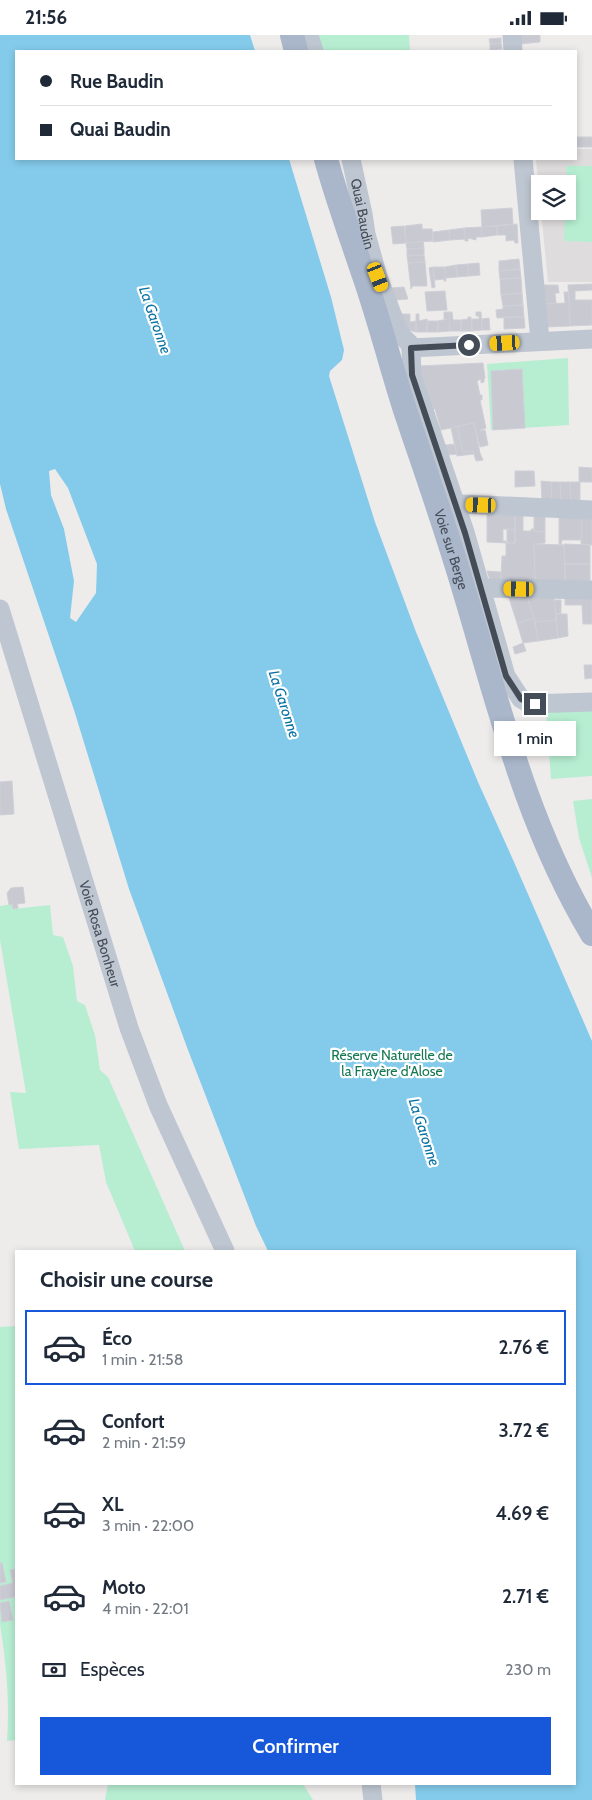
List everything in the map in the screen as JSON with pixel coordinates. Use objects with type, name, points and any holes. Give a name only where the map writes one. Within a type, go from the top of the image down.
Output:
[{"type":"main road","points":[[292,35],[296,50]]},
{"type":"main road","name":"Voie sur Berge","points":[[326,160],[469,603],[498,710],[522,784],[555,862],[592,934]]},
{"type":"street","points":[[309,35],[314,50]]},
{"type":"street","points":[[512,35],[513,50]]},
{"type":"street","name":"Quai Baudin","points":[[351,160],[366,234],[378,277],[397,327],[411,348]]},
{"type":"street","points":[[523,160],[540,341]]},
{"type":"street","points":[[592,339],[411,348],[412,375],[456,505],[506,676],[521,699],[530,704],[592,702]]},
{"type":"street","points":[[456,505],[592,510]]},
{"type":"street","points":[[482,589],[592,590]]},
{"type":"street","name":"Voie Rosa Bonheur","points":[[0,609],[129,1028],[158,1105],[225,1250]]},
{"type":"street","points":[[371,1785],[373,1800]]},
{"type":"shaded area","points":[[577,149],[592,149],[592,282],[548,282],[542,220],[576,220],[576,175],[538,175],[536,160],[577,160]]},
{"type":"green space","points":[[319,35],[409,35],[410,50],[323,50]]},
{"type":"green space","points":[[566,166],[592,166],[592,242],[564,241],[565,220],[576,220],[576,175],[566,175]]},
{"type":"green space","points":[[568,358],[569,425],[491,430],[487,364]]},
{"type":"green space","points":[[592,709],[592,776],[551,779],[546,712]]},
{"type":"green space","points":[[592,799],[592,878],[579,838],[573,801]]},
{"type":"green space","points":[[12,904],[13,909],[50,905],[53,935],[63,937],[73,966],[77,1001],[85,1005],[95,1035],[100,1070],[108,1077],[185,1250],[135,1250],[106,1182],[99,1145],[19,1149],[10,1092],[26,1093],[0,940],[0,906]]},
{"type":"green space","points":[[15,1326],[15,1740],[7,1741],[7,1682],[0,1624],[0,1327]]},
{"type":"green space","points":[[108,1785],[304,1785],[313,1800],[105,1800]]},
{"type":"water","name":"Réserve Naturelle de la Frayère d'Alose","points":[[0,35],[250,35],[255,50],[15,50],[15,160],[289,160],[331,297],[344,350],[342,360],[330,371],[329,376],[375,522],[416,632],[478,782],[592,1041],[592,1800],[416,1800],[415,1785],[576,1785],[576,1250],[268,1250],[256,1226],[188,1050],[129,889],[74,710],[6,509],[0,484]],"holes":[[[55,469],[68,488],[97,564],[96,593],[76,622],[70,618],[74,581],[64,529],[51,495],[49,471]]]},
{"type":"building","points":[[519,35],[540,35],[540,42],[520,44]]},
{"type":"building","points":[[501,38],[501,43],[490,44],[489,39]]},
{"type":"building","points":[[501,43],[502,49],[490,50],[490,44]]},
{"type":"building","points":[[577,137],[592,137],[592,147],[577,147]]},
{"type":"building","points":[[512,208],[513,224],[482,227],[481,210]]},
{"type":"building","points":[[422,224],[422,229],[432,229],[433,241],[406,243],[405,226]]},
{"type":"building","points":[[517,224],[518,243],[515,243],[514,240],[506,241],[506,235],[497,235],[497,226]]},
{"type":"building","points":[[404,226],[406,243],[393,244],[391,227]]},
{"type":"building","points":[[497,226],[497,235],[482,237],[481,227]]},
{"type":"building","points":[[481,227],[482,237],[476,237],[476,240],[468,238],[468,241],[465,241],[464,228]]},
{"type":"building","points":[[464,228],[465,239],[450,240],[449,230]]},
{"type":"building","points":[[449,230],[450,240],[433,242],[433,232]]},
{"type":"building","points":[[423,241],[424,248],[407,249],[406,243]]},
{"type":"building","points":[[424,248],[424,255],[407,256],[407,249]]},
{"type":"building","points":[[424,255],[425,262],[408,263],[407,256]]},
{"type":"building","points":[[519,259],[520,269],[499,271],[499,261]]},
{"type":"building","points":[[425,262],[427,286],[413,286],[411,289],[408,263]]},
{"type":"building","points":[[479,263],[480,275],[469,276],[468,264]]},
{"type":"building","points":[[468,264],[469,276],[457,277],[456,265]]},
{"type":"building","points":[[456,265],[457,277],[446,278],[445,267]]},
{"type":"building","points":[[433,267],[445,267],[446,281],[444,279],[435,280]]},
{"type":"building","points":[[433,267],[435,287],[432,288],[429,268]]},
{"type":"building","points":[[520,269],[521,278],[500,279],[499,271]]},
{"type":"building","points":[[521,278],[522,293],[501,295],[500,279]]},
{"type":"building","points":[[592,284],[592,290],[575,291],[575,300],[592,300],[592,325],[570,326],[568,285]]},
{"type":"building","points":[[543,285],[558,285],[559,293],[555,293],[556,303],[544,304]]},
{"type":"building","points":[[404,287],[408,299],[395,300],[391,288]]},
{"type":"building","points":[[445,291],[447,310],[427,311],[425,292]]},
{"type":"building","points":[[564,292],[569,292],[570,326],[546,327],[544,304],[565,303]]},
{"type":"building","points":[[522,293],[523,305],[503,306],[501,295]]},
{"type":"building","points":[[523,305],[524,317],[497,318],[496,310],[503,309],[503,306]]},
{"type":"building","points":[[444,312],[449,312],[450,331],[438,332],[438,321],[447,319],[444,319]]},
{"type":"building","points":[[449,312],[452,312],[453,320],[461,320],[461,331],[450,331]]},
{"type":"building","points":[[476,312],[481,312],[482,330],[472,331],[472,319],[479,319],[479,316],[476,316]]},
{"type":"building","points":[[399,314],[410,314],[410,322],[416,321],[416,332],[409,330]]},
{"type":"building","points":[[416,314],[419,314],[419,321],[427,319],[427,332],[416,332]]},
{"type":"building","points":[[468,317],[471,317],[472,331],[461,331],[461,320],[468,319]]},
{"type":"building","points":[[504,317],[524,317],[525,328],[504,329]]},
{"type":"building","points":[[489,318],[490,330],[482,330],[482,319]]},
{"type":"building","points":[[427,321],[438,321],[438,332],[427,332]]},
{"type":"building","points":[[483,363],[484,382],[481,383],[481,379],[477,381],[480,395],[482,395],[482,400],[480,400],[486,428],[480,431],[485,430],[488,445],[480,447],[474,423],[441,430],[419,366]]},
{"type":"building","points":[[522,369],[525,428],[493,430],[491,371]]},
{"type":"building","points":[[474,423],[483,460],[476,461],[473,451],[463,452],[457,426]]},
{"type":"building","points":[[457,426],[463,452],[473,451],[474,454],[457,456],[451,428]]},
{"type":"building","points":[[455,444],[457,454],[448,455],[445,445]]},
{"type":"building","points":[[579,467],[592,468],[592,482],[579,482]]},
{"type":"building","points":[[515,471],[534,471],[535,486],[515,487]]},
{"type":"building","points":[[541,481],[551,482],[552,502],[542,501]]},
{"type":"building","points":[[551,482],[560,482],[561,502],[552,502]]},
{"type":"building","points":[[560,482],[570,482],[571,502],[561,502]]},
{"type":"building","points":[[570,482],[580,482],[580,503],[571,502]]},
{"type":"building","points":[[487,513],[515,514],[515,530],[503,529],[503,541],[506,541],[506,543],[487,542]]},
{"type":"building","points":[[515,514],[523,515],[523,531],[534,529],[534,531],[545,532],[545,543],[534,544],[535,581],[501,580],[502,556],[506,556],[506,543],[515,543]]},
{"type":"building","points":[[534,515],[545,515],[545,532],[534,531]]},
{"type":"building","points":[[559,515],[582,516],[581,540],[562,540],[561,545],[559,544]]},
{"type":"building","points":[[582,516],[592,517],[592,545],[581,544]]},
{"type":"building","points":[[507,529],[515,530],[515,543],[507,543]]},
{"type":"building","points":[[534,544],[564,545],[565,581],[535,581]]},
{"type":"building","points":[[564,544],[590,545],[590,564],[565,564]]},
{"type":"building","points":[[565,564],[590,564],[590,581],[565,581]]},
{"type":"building","points":[[487,571],[501,572],[501,580],[490,580]]},
{"type":"building","points":[[508,595],[527,596],[534,618],[517,623]]},
{"type":"building","points":[[527,596],[554,596],[556,620],[535,622]]},
{"type":"building","points":[[565,597],[592,597],[592,624],[583,624],[582,605],[565,605]]},
{"type":"building","points":[[554,600],[561,600],[561,614],[556,614]]},
{"type":"building","points":[[556,614],[567,614],[568,636],[558,638]]},
{"type":"building","points":[[534,618],[538,641],[523,643],[517,623]]},
{"type":"building","points":[[556,620],[558,638],[538,641],[535,622]]},
{"type":"building","points":[[523,643],[526,651],[515,654],[513,647]]},
{"type":"building","points":[[584,665],[592,665],[592,678],[585,679]]},
{"type":"building","points":[[12,781],[14,814],[0,815],[0,782]]},
{"type":"building","points":[[23,887],[25,903],[17,904],[18,908],[13,909],[12,904],[9,905],[7,893],[11,888]]},
{"type":"building","points":[[0,1563],[2,1563],[6,1582],[0,1583]]},
{"type":"building","points":[[15,1569],[15,1597],[0,1600],[0,1586],[13,1583],[10,1570]]},
{"type":"building","points":[[9,1601],[13,1620],[2,1622],[0,1603]]},
{"type":"route","points":[[469,345],[411,348],[412,375],[465,533],[506,676],[521,699],[530,704],[535,704]]},
{"type":"water label","name":"La Garonne","points":[[155,320]]},
{"type":"water label","name":"La Garonne","points":[[284,704]]},
{"type":"water label","name":"La Garonne","points":[[424,1132]]}]
